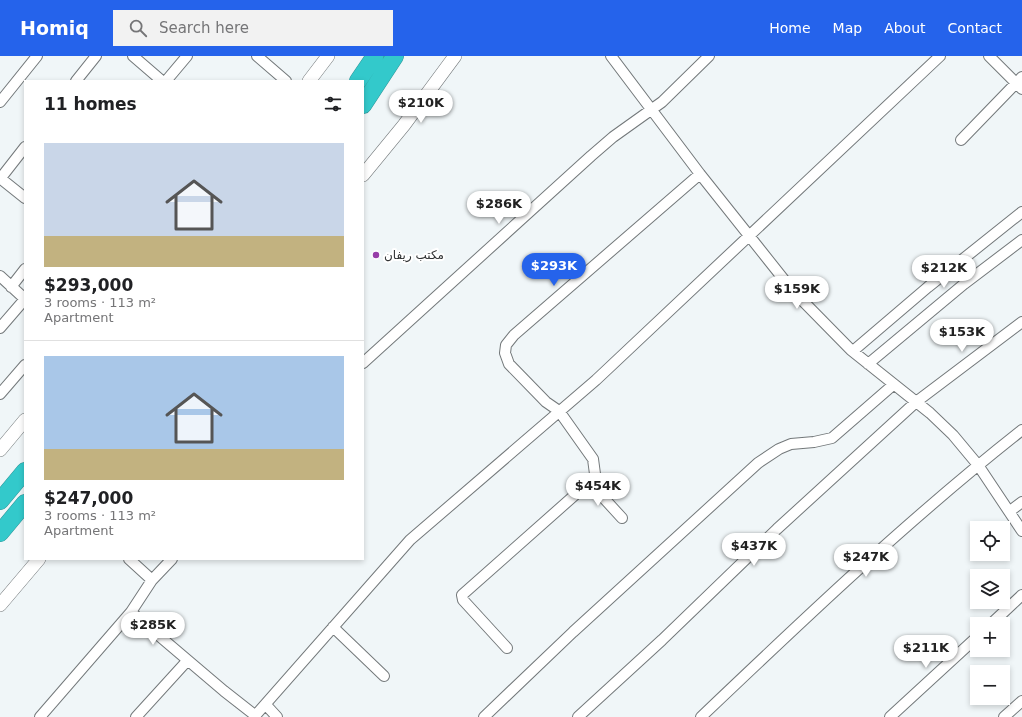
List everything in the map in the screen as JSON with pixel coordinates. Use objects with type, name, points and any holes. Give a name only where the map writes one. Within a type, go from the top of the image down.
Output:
[{"type":"highway","points":[[359,80],[375,56]]},
{"type":"highway","points":[[364,104],[396,56]]},
{"type":"highway","points":[[0,500],[24,472]]},
{"type":"highway","points":[[0,533],[24,504]]},
{"type":"main road","points":[[310,80],[328,56]]},
{"type":"main road","points":[[364,174],[404,125],[455,56]]},
{"type":"main road","points":[[0,450],[24,421]]},
{"type":"main road","points":[[0,605],[37,560]]},
{"type":"street","points":[[0,102],[37,56]]},
{"type":"street","points":[[77,80],[96,56]]},
{"type":"street","points":[[133,56],[161,80]]},
{"type":"street","points":[[167,80],[187,56]]},
{"type":"street","points":[[258,56],[285,80]]},
{"type":"street","points":[[611,56],[748,236],[793,291],[853,351],[893,385],[916,402],[953,435],[978,465],[1022,531]]},
{"type":"street","points":[[364,362],[591,156],[613,137],[652,110],[709,56]]},
{"type":"street","points":[[131,612],[187,661],[255,716],[410,540],[596,380],[940,56]]},
{"type":"street","points":[[961,140],[1020,83],[989,56]]},
{"type":"street","points":[[24,148],[0,178],[24,197]]},
{"type":"street","points":[[507,648],[463,600],[462,595],[589,482],[595,474],[593,459],[559,411],[546,402],[512,367],[505,354],[506,345],[514,336],[700,174]]},
{"type":"street","points":[[853,351],[928,287],[1022,212]]},
{"type":"street","points":[[868,364],[964,284],[1022,240]]},
{"type":"street","points":[[11,286],[24,270]]},
{"type":"street","points":[[0,276],[24,298]]},
{"type":"street","points":[[0,328],[24,300]]},
{"type":"street","points":[[578,717],[662,640],[777,529],[916,402],[1022,322]]},
{"type":"street","points":[[0,394],[24,366]]},
{"type":"street","points":[[484,717],[573,632],[758,463],[780,448],[791,444],[814,442],[832,438],[893,385]]},
{"type":"street","points":[[701,717],[879,551],[978,465],[1022,430]]},
{"type":"street","points":[[589,482],[622,518]]},
{"type":"street","points":[[1010,511],[1022,502]]},
{"type":"street","points":[[130,560],[152,580]]},
{"type":"street","points":[[40,717],[131,612],[152,580],[171,560]]},
{"type":"street","points":[[998,617],[1022,595]]},
{"type":"street","points":[[333,627],[384,676]]},
{"type":"street","points":[[890,717],[970,643]]},
{"type":"street","points":[[136,717],[187,661]]},
{"type":"street","points":[[1004,717],[1022,701]]},
{"type":"street","points":[[266,705],[277,717]]},
{"type":"place","name":"مكتب ريفان","points":[[376,255]]}]
